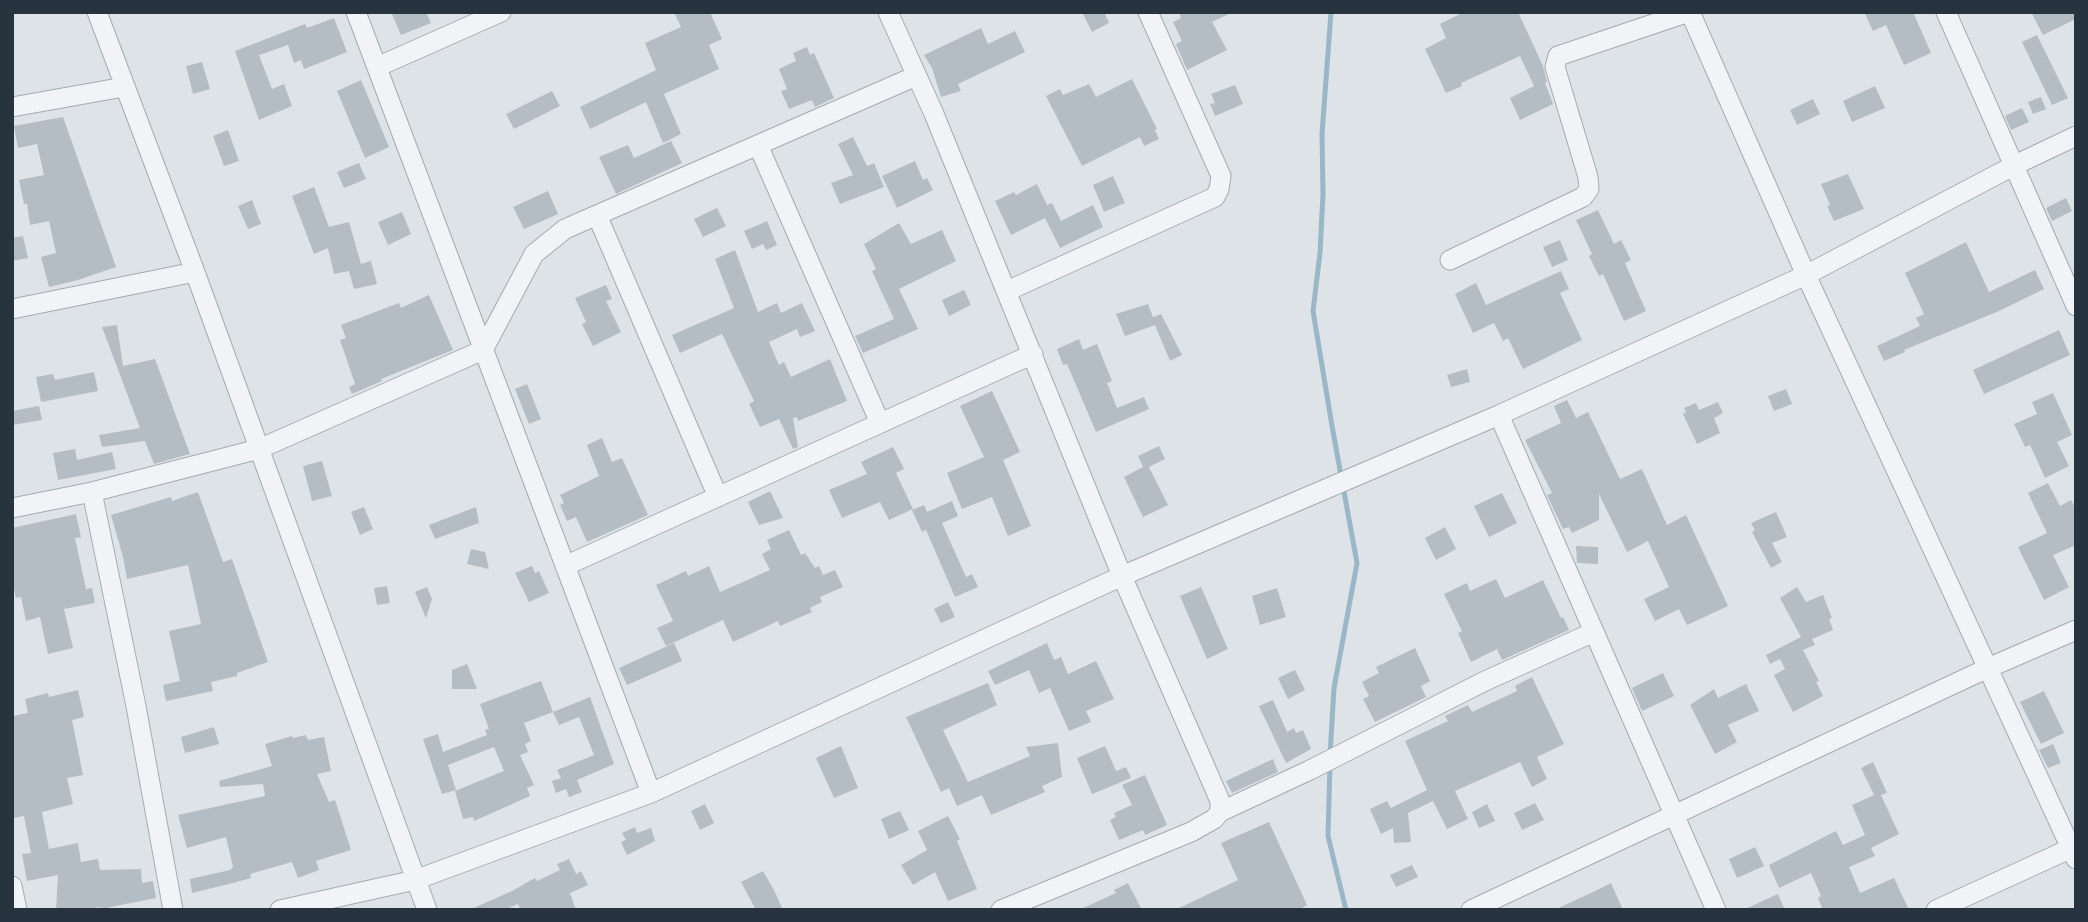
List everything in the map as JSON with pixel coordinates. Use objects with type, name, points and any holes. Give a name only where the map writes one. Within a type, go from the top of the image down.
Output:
[{"type":"street","points":[[97,12],[195,272],[427,910]]},
{"type":"street","points":[[356,12],[651,793]]},
{"type":"street","points":[[377,67],[501,12]]},
{"type":"street","points":[[888,12],[934,114],[1122,576],[1220,801],[1220,812]]},
{"type":"street","points":[[1007,291],[1215,197],[1221,176],[1148,12]]},
{"type":"street","points":[[1450,260],[1583,197],[1589,189],[1588,177],[1555,66],[1558,56],[1689,12],[1806,275],[2074,851],[1936,910]]},
{"type":"street","points":[[1946,12],[2076,306]]},
{"type":"street","points":[[12,508],[92,492],[259,449],[483,350],[534,254],[565,229],[915,76]]},
{"type":"street","points":[[12,107],[124,87]]},
{"type":"street","points":[[280,910],[415,880],[651,793],[1122,576],[1499,415],[1806,275],[2015,165],[2076,136]]},
{"type":"street","points":[[758,145],[880,423]]},
{"type":"street","points":[[597,215],[718,497]]},
{"type":"street","points":[[12,309],[195,272]]},
{"type":"street","points":[[565,566],[1033,354]]},
{"type":"street","points":[[1499,415],[1716,910]]},
{"type":"street","points":[[92,492],[136,706],[173,910]]},
{"type":"street","points":[[1475,909],[1988,668],[2076,631]]},
{"type":"street","points":[[1001,910],[1191,832],[1214,819],[1220,812],[1310,771],[1485,681],[1594,632]]},
{"type":"street","points":[[12,886],[17,910]]},
{"type":"building","points":[[391,12],[426,12],[431,23],[401,35]]},
{"type":"building","points":[[674,12],[710,12],[722,39],[709,45],[719,69],[664,94],[681,134],[663,143],[646,102],[590,129],[580,107],[656,70],[645,43],[681,27]]},
{"type":"building","points":[[1082,12],[1104,12],[1109,23],[1092,32]]},
{"type":"building","points":[[1179,12],[1233,12],[1212,22],[1227,50],[1187,70],[1176,44],[1182,41],[1173,22],[1181,18]]},
{"type":"building","points":[[1464,12],[1518,12],[1543,66],[1547,82],[1545,83],[1553,104],[1520,120],[1510,98],[1534,86],[1520,56],[1461,83],[1462,86],[1446,93],[1425,49],[1446,38],[1440,24]]},
{"type":"building","points":[[1864,12],[1913,12],[1931,53],[1904,65],[1886,25],[1873,31]]},
{"type":"building","points":[[2031,12],[2076,12],[2076,19],[2043,35]]},
{"type":"building","points":[[334,18],[347,52],[304,69],[301,60],[294,63],[288,45],[259,55],[272,89],[284,84],[292,106],[259,120],[235,51],[305,24],[307,28]]},
{"type":"building","points":[[981,28],[988,44],[1015,31],[1025,52],[958,84],[961,91],[941,97],[932,68],[924,55]]},
{"type":"building","points":[[2037,35],[2068,98],[2052,105],[2022,42]]},
{"type":"building","points":[[807,47],[810,55],[814,53],[834,98],[815,107],[812,100],[789,109],[781,91],[787,89],[779,69],[796,61],[793,53]]},
{"type":"building","points":[[202,62],[210,89],[193,94],[186,66]]},
{"type":"building","points":[[1132,79],[1157,129],[1155,130],[1159,139],[1144,146],[1140,137],[1082,166],[1046,96],[1060,89],[1063,95],[1089,84],[1096,97]]},
{"type":"building","points":[[361,80],[389,147],[365,158],[337,91]]},
{"type":"building","points":[[1235,85],[1243,104],[1215,116],[1210,104],[1215,103],[1211,94]]},
{"type":"building","points":[[1875,86],[1885,108],[1852,122],[1843,101]]},
{"type":"building","points":[[552,91],[560,106],[514,129],[506,114]]},
{"type":"building","points":[[2041,97],[2046,109],[2033,114],[2028,102]]},
{"type":"building","points":[[1813,99],[1820,114],[1797,125],[1790,110]]},
{"type":"building","points":[[2022,108],[2029,122],[2011,130],[2005,116]]},
{"type":"building","points":[[63,117],[116,267],[49,287],[41,257],[56,253],[49,221],[30,225],[19,180],[44,175],[37,144],[18,148],[14,126]]},
{"type":"building","points":[[228,130],[239,161],[224,166],[213,136]]},
{"type":"building","points":[[853,137],[867,166],[874,163],[884,187],[840,204],[831,183],[853,175],[838,144]]},
{"type":"building","points":[[671,141],[682,163],[616,194],[599,157],[628,145],[634,158]]},
{"type":"building","points":[[915,161],[923,180],[927,178],[933,190],[897,208],[882,176]]},
{"type":"building","points":[[359,163],[366,179],[344,188],[337,172]]},
{"type":"building","points":[[1848,174],[1864,209],[1834,221],[1821,184]]},
{"type":"building","points":[[1113,176],[1125,203],[1104,212],[1093,185]]},
{"type":"building","points":[[1037,184],[1047,205],[1052,203],[1061,221],[1093,205],[1103,227],[1060,248],[1045,218],[1011,235],[995,201],[1014,192],[1016,195]]},
{"type":"building","points":[[314,187],[329,227],[349,222],[361,264],[371,261],[377,284],[354,289],[349,271],[334,274],[328,248],[314,254],[292,196]]},
{"type":"building","points":[[548,191],[558,214],[524,229],[513,207]]},
{"type":"building","points":[[2066,198],[2072,211],[2052,221],[2046,208]]},
{"type":"building","points":[[252,200],[261,224],[248,229],[238,206]]},
{"type":"building","points":[[717,208],[726,226],[703,237],[694,219]]},
{"type":"building","points":[[1598,210],[1614,244],[1621,240],[1631,260],[1625,263],[1646,311],[1624,321],[1603,274],[1599,276],[1589,256],[1592,254],[1576,220]]},
{"type":"building","points":[[402,212],[411,234],[388,245],[378,222]]},
{"type":"building","points":[[767,221],[777,245],[766,250],[763,244],[752,249],[744,231]]},
{"type":"building","points":[[899,223],[911,244],[942,230],[956,261],[899,289],[918,329],[863,353],[855,336],[894,319],[872,271],[876,269],[864,244]]},
{"type":"building","points":[[23,236],[28,258],[12,261],[12,238]]},
{"type":"building","points":[[1560,240],[1568,260],[1552,267],[1543,247]]},
{"type":"building","points":[[1966,242],[1989,292],[2035,270],[2044,289],[1884,361],[1877,346],[1920,326],[1916,318],[1924,314],[1905,273]]},
{"type":"building","points":[[735,250],[758,312],[777,303],[781,313],[802,303],[815,331],[800,337],[797,329],[769,342],[779,365],[784,362],[791,377],[830,359],[847,401],[798,421],[797,417],[793,418],[798,447],[793,449],[779,419],[760,427],[749,404],[754,401],[722,334],[680,353],[672,335],[734,308],[715,259]]},
{"type":"building","points":[[1561,271],[1569,289],[1560,293],[1582,340],[1523,369],[1508,338],[1503,341],[1494,323],[1473,333],[1455,294],[1476,283],[1486,305]]},
{"type":"building","points":[[606,285],[612,299],[606,301],[621,332],[593,346],[582,324],[586,322],[575,298]]},
{"type":"building","points":[[964,290],[971,305],[949,316],[942,300]]},
{"type":"building","points":[[429,295],[453,350],[381,379],[382,381],[352,394],[349,387],[355,384],[340,340],[346,338],[341,325],[399,303],[401,308]]},
{"type":"building","points":[[1148,304],[1153,317],[1161,314],[1182,355],[1170,361],[1155,325],[1125,336],[1116,314]]},
{"type":"building","points":[[117,325],[123,366],[155,359],[190,454],[154,464],[145,441],[102,447],[99,435],[140,428],[102,327]]},
{"type":"building","points":[[2059,330],[2070,355],[1984,394],[1973,370]]},
{"type":"building","points":[[1079,339],[1083,350],[1097,344],[1112,381],[1107,383],[1117,408],[1144,397],[1149,409],[1096,432],[1067,364],[1063,365],[1057,349]]},
{"type":"building","points":[[1467,369],[1470,382],[1451,387],[1447,375]]},
{"type":"building","points":[[94,372],[98,391],[41,402],[36,377],[53,374],[55,380]]},
{"type":"building","points":[[527,384],[541,419],[529,424],[515,389]]},
{"type":"building","points":[[1786,389],[1792,404],[1774,411],[1768,396]]},
{"type":"building","points":[[992,391],[1020,452],[1003,460],[1031,526],[1008,536],[992,497],[962,509],[947,473],[984,457],[960,406]]},
{"type":"building","points":[[2053,393],[2072,435],[2057,442],[2069,466],[2045,478],[2030,445],[2025,447],[2014,424],[2037,414],[2032,402]]},
{"type":"building","points":[[1567,400],[1576,418],[1588,412],[1620,479],[1642,469],[1667,525],[1686,515],[1728,606],[1687,625],[1679,609],[1655,621],[1644,599],[1669,587],[1648,541],[1627,552],[1599,494],[1599,520],[1572,533],[1569,527],[1563,529],[1547,495],[1552,493],[1525,440],[1561,423],[1554,406]]},
{"type":"building","points":[[1718,402],[1723,413],[1714,418],[1720,433],[1697,444],[1683,414],[1686,412],[1684,408],[1696,403],[1699,410]]},
{"type":"building","points":[[39,406],[42,420],[12,425],[12,411]]},
{"type":"building","points":[[602,438],[612,462],[622,458],[648,515],[587,542],[576,517],[567,521],[560,505],[564,503],[560,495],[599,476],[587,445]]},
{"type":"building","points":[[1159,446],[1165,459],[1149,467],[1168,505],[1143,517],[1124,477],[1143,467],[1138,456]]},
{"type":"building","points":[[893,447],[904,469],[896,473],[913,509],[889,520],[880,502],[842,518],[829,490],[867,474],[861,462]]},
{"type":"building","points":[[75,449],[77,460],[112,452],[116,469],[58,480],[53,453]]},
{"type":"building","points":[[322,461],[332,496],[312,501],[303,466]]},
{"type":"building","points":[[2048,483],[2060,506],[2071,500],[2076,509],[2076,545],[2053,555],[2069,587],[2044,600],[2018,547],[2047,533],[2028,493]]},
{"type":"building","points":[[770,491],[783,518],[759,525],[748,502]]},
{"type":"building","points":[[198,492],[223,562],[232,559],[268,662],[237,673],[237,676],[211,682],[213,691],[166,701],[163,685],[180,681],[169,631],[201,624],[188,565],[127,579],[111,515]]},
{"type":"building","points":[[1502,493],[1517,523],[1489,537],[1474,506]]},
{"type":"building","points":[[952,501],[958,516],[942,523],[966,577],[972,574],[978,587],[955,597],[926,530],[922,532],[912,510],[924,505],[927,512]]},
{"type":"building","points":[[364,507],[373,529],[360,535],[351,512]]},
{"type":"building","points":[[476,507],[479,523],[435,539],[429,525]]},
{"type":"building","points":[[1776,512],[1787,537],[1772,543],[1782,562],[1771,568],[1752,532],[1755,530],[1751,523]]},
{"type":"building","points":[[76,514],[81,537],[75,538],[86,589],[92,588],[95,603],[64,609],[73,648],[48,654],[40,617],[26,621],[21,597],[16,598],[12,582],[12,528]]},
{"type":"building","points":[[1445,527],[1456,549],[1436,560],[1425,538]]},
{"type":"building","points":[[789,530],[801,555],[805,553],[815,568],[819,566],[823,575],[835,570],[843,587],[820,597],[822,602],[810,608],[812,612],[780,626],[778,621],[733,642],[723,620],[666,646],[657,628],[673,621],[656,585],[686,571],[688,576],[709,566],[720,592],[770,570],[762,554],[771,549],[767,540]]},
{"type":"building","points":[[1576,546],[1598,547],[1598,564],[1577,563]]},
{"type":"building","points":[[471,549],[485,552],[489,569],[467,564]]},
{"type":"building","points":[[532,566],[535,573],[539,571],[549,593],[529,602],[515,573]]},
{"type":"building","points":[[1496,579],[1505,598],[1543,580],[1569,630],[1502,660],[1497,649],[1471,662],[1458,633],[1462,631],[1444,594],[1467,583],[1470,591]]},
{"type":"building","points":[[387,586],[390,603],[377,605],[374,588]]},
{"type":"building","points":[[427,587],[432,599],[426,618],[415,592]]},
{"type":"building","points":[[1201,587],[1228,649],[1207,659],[1180,596]]},
{"type":"building","points":[[1797,587],[1806,602],[1823,595],[1832,618],[1829,619],[1833,630],[1812,639],[1815,645],[1803,650],[1819,681],[1816,682],[1823,696],[1793,712],[1774,675],[1785,669],[1780,659],[1770,664],[1766,655],[1801,637],[1780,598]]},
{"type":"building","points":[[1277,588],[1286,617],[1260,625],[1252,596]]},
{"type":"building","points":[[948,602],[955,617],[941,623],[934,609]]},
{"type":"building","points":[[674,643],[682,661],[627,685],[619,668]]},
{"type":"building","points":[[1047,643],[1054,660],[1061,657],[1068,674],[1096,661],[1114,699],[1086,711],[1091,722],[1069,731],[1050,688],[1039,693],[1029,670],[995,685],[988,671]]},
{"type":"building","points":[[1415,648],[1430,681],[1421,686],[1426,697],[1375,722],[1363,699],[1369,696],[1362,682],[1379,673],[1376,667]]},
{"type":"building","points":[[467,664],[477,689],[452,689],[452,670]]},
{"type":"building","points":[[1295,670],[1305,690],[1288,699],[1278,678]]},
{"type":"building","points":[[1663,673],[1674,696],[1642,711],[1632,688]]},
{"type":"building","points":[[1532,677],[1564,744],[1537,757],[1547,779],[1532,787],[1520,762],[1455,791],[1468,819],[1447,829],[1433,801],[1408,813],[1411,842],[1394,843],[1393,828],[1381,834],[1370,809],[1387,801],[1391,808],[1427,790],[1405,741],[1448,721],[1445,716],[1468,705],[1472,712],[1517,691],[1515,686]]},
{"type":"building","points":[[541,681],[553,712],[524,723],[531,741],[525,744],[528,752],[520,755],[534,785],[527,788],[530,796],[474,821],[473,817],[463,819],[455,791],[504,771],[494,747],[448,765],[456,790],[442,794],[423,739],[438,734],[443,752],[487,735],[485,730],[489,729],[480,704]]},
{"type":"building","points":[[988,683],[997,705],[943,730],[968,782],[1030,756],[1026,747],[1058,743],[1062,777],[1042,786],[1045,792],[991,815],[982,795],[957,806],[949,788],[941,792],[906,717]]},
{"type":"building","points":[[1746,684],[1759,711],[1728,725],[1737,742],[1715,754],[1690,705],[1714,689],[1718,698]]},
{"type":"building","points":[[78,690],[84,717],[72,720],[83,775],[67,778],[73,804],[42,812],[49,849],[78,843],[81,862],[98,859],[100,870],[141,869],[142,883],[153,881],[156,898],[101,909],[56,910],[58,875],[27,881],[22,854],[31,853],[24,816],[14,818],[12,810],[12,716],[28,713],[25,699]]},
{"type":"building","points":[[2044,691],[2064,733],[2041,744],[2020,702]]},
{"type":"building","points":[[590,697],[614,764],[577,780],[582,792],[569,797],[566,789],[556,793],[552,781],[561,778],[557,770],[594,755],[579,717],[559,725],[553,712]]},
{"type":"building","points":[[1273,700],[1287,732],[1294,728],[1296,733],[1303,730],[1311,749],[1286,763],[1259,706]]},
{"type":"building","points":[[214,727],[219,744],[185,753],[181,737]]},
{"type":"building","points":[[306,735],[308,740],[324,737],[331,771],[317,774],[329,802],[335,800],[351,850],[316,861],[319,870],[298,878],[292,862],[250,874],[251,878],[192,893],[190,879],[233,867],[226,837],[187,848],[178,815],[265,796],[263,784],[220,787],[219,781],[272,766],[265,744]]},
{"type":"building","points":[[2053,744],[2061,763],[2048,768],[2039,750]]},
{"type":"building","points":[[841,746],[858,788],[834,798],[816,758]]},
{"type":"building","points":[[1105,746],[1116,771],[1126,767],[1131,778],[1092,794],[1077,758]]},
{"type":"building","points":[[1273,759],[1278,772],[1232,793],[1226,781]]},
{"type":"building","points":[[1873,762],[1887,793],[1881,795],[1899,834],[1871,848],[1875,856],[1849,867],[1860,893],[1894,878],[1909,910],[1823,910],[1818,898],[1821,896],[1811,873],[1779,888],[1769,865],[1836,831],[1843,845],[1865,835],[1852,805],[1874,795],[1861,768]]},
{"type":"building","points":[[1145,775],[1167,825],[1145,835],[1143,830],[1119,840],[1110,820],[1116,817],[1114,813],[1132,805],[1122,785]]},
{"type":"building","points":[[1535,803],[1544,820],[1522,830],[1514,813]]},
{"type":"building","points":[[705,804],[714,823],[700,830],[691,811]]},
{"type":"building","points":[[1487,804],[1495,821],[1479,828],[1472,812]]},
{"type":"building","points":[[900,811],[909,830],[889,839],[881,819]]},
{"type":"building","points":[[948,816],[960,839],[957,841],[977,889],[948,901],[935,872],[913,885],[901,865],[927,850],[918,831]]},
{"type":"building","points":[[1269,822],[1307,905],[1298,910],[1175,910],[1238,880],[1221,843]]},
{"type":"building","points":[[635,827],[637,833],[651,828],[655,841],[627,855],[621,842],[626,840],[622,833]]},
{"type":"building","points":[[1755,847],[1764,866],[1737,878],[1729,859]]},
{"type":"building","points":[[569,859],[576,874],[581,871],[588,885],[570,893],[576,910],[521,910],[518,904],[504,910],[469,910],[535,878],[537,881],[560,870],[557,864]]},
{"type":"building","points":[[1412,865],[1418,877],[1396,887],[1390,875]]},
{"type":"building","points":[[763,871],[783,910],[756,910],[741,882]]},
{"type":"building","points":[[1128,883],[1142,910],[1079,910],[1116,893],[1114,890]]},
{"type":"building","points":[[1611,883],[1623,910],[1554,910],[1589,894]]},
{"type":"building","points":[[1778,894],[1785,910],[1743,910]]},
{"type":"waterway","points":[[1330,755],[1334,688],[1357,563],[1313,311],[1320,253],[1322,134],[1331,12]]},
{"type":"waterway","points":[[1330,764],[1328,836],[1346,910]]}]
